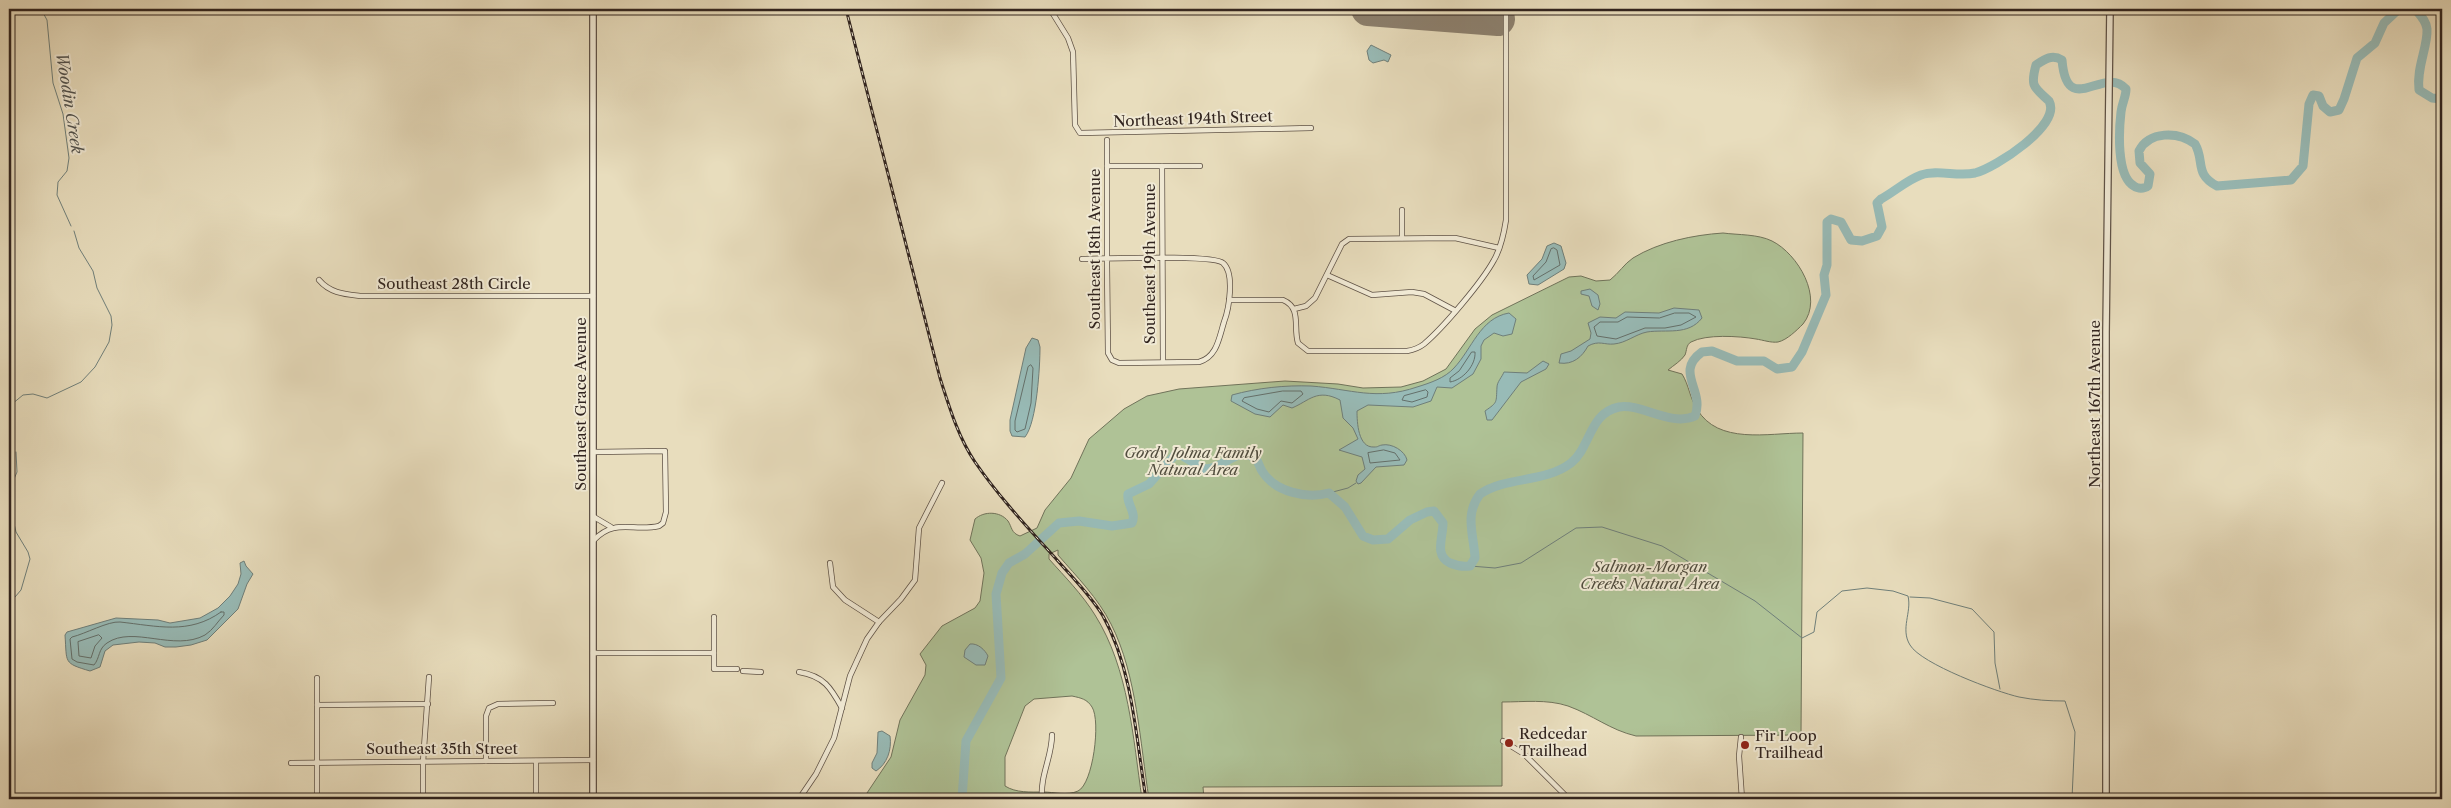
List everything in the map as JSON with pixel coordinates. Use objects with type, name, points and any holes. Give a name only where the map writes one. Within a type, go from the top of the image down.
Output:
[{"type":"street","name":"Southeast Grace Avenue","points":[[593,799],[594,9]]},
{"type":"street","name":"Northeast 194th Street","points":[[1050,9],[1072,47],[1077,130],[1084,134],[1311,128]]},
{"type":"street","points":[[1229,300],[1283,300],[1294,309],[1297,340],[1302,348],[1313,352],[1407,351],[1416,349],[1426,342],[1494,260],[1506,220],[1506,9]]},
{"type":"street","name":"Northeast 167th Avenue","points":[[2106,799],[2106,332],[2110,9]]},
{"type":"street","name":"Southeast 18th Avenue","points":[[1107,140],[1108,353],[1110,358],[1118,363],[1162,362]]},
{"type":"street","points":[[1107,166],[1200,166]]},
{"type":"street","name":"Southeast 19th Avenue","points":[[1162,166],[1162,362]]},
{"type":"street","points":[[1402,210],[1402,238]]},
{"type":"street","points":[[1294,309],[1306,306],[1313,300],[1346,240],[1352,238],[1455,238],[1499,248]]},
{"type":"street","points":[[1082,259],[1213,258],[1223,262],[1229,274],[1228,311],[1215,349],[1208,358],[1198,362],[1162,362]]},
{"type":"street","points":[[1327,275],[1372,295],[1412,292],[1424,294],[1436,298],[1454,310]]},
{"type":"street","name":"Southeast 28th Circle","points":[[319,280],[326,289],[333,292],[361,296],[594,296]]},
{"type":"street","points":[[594,452],[665,451],[666,512],[663,523],[654,527],[611,527],[601,532],[594,540]]},
{"type":"street","points":[[799,799],[816,774],[834,738],[850,676],[867,639],[879,622],[901,599],[914,580],[919,528],[942,483]]},
{"type":"street","points":[[594,517],[611,527]]},
{"type":"street","points":[[830,563],[834,587],[845,600],[879,622]]},
{"type":"street","points":[[714,617],[714,669],[737,669]]},
{"type":"street","points":[[593,653],[714,653]]},
{"type":"street","points":[[743,671],[761,672]]},
{"type":"street","points":[[799,672],[814,676],[830,686],[842,708]]},
{"type":"street","points":[[423,799],[422,762],[430,677]]},
{"type":"street","points":[[317,678],[318,799]]},
{"type":"street","points":[[486,761],[486,716],[490,708],[498,704],[554,703]]},
{"type":"street","points":[[317,706],[428,704]]},
{"type":"street","points":[[1042,799],[1043,774],[1052,747],[1052,735]]},
{"type":"street","points":[[1742,737],[1739,756],[1742,799]]},
{"type":"street","points":[[1503,741],[1524,754],[1568,799]]},
{"type":"street","name":"Southeast 35th Street","points":[[291,763],[593,760]]},
{"type":"street","points":[[536,761],[536,799]]},
{"type":"green space","points":[[1712,234],[1748,235],[1772,241],[1782,247],[1799,266],[1809,290],[1811,302],[1809,314],[1803,324],[1785,339],[1773,342],[1723,336],[1697,339],[1689,343],[1685,355],[1668,370],[1682,374],[1697,409],[1706,420],[1718,428],[1731,432],[1760,435],[1803,433],[1801,735],[1636,736],[1618,730],[1568,706],[1552,702],[1502,702],[1502,786],[1203,787],[1204,799],[1149,799],[1132,687],[1120,644],[1100,605],[1058,555],[1058,550],[1049,554],[1049,559],[1090,607],[1106,636],[1115,658],[1128,704],[1142,799],[863,799],[891,757],[900,720],[925,675],[926,665],[920,654],[942,626],[975,608],[980,601],[984,573],[981,558],[970,540],[975,519],[987,513],[1001,515],[1008,521],[1012,530],[1020,536],[1037,528],[1045,510],[1071,478],[1089,439],[1124,409],[1147,396],[1179,389],[1285,381],[1338,384],[1363,388],[1401,387],[1423,381],[1446,369],[1475,329],[1492,315],[1569,277],[1581,276],[1596,281],[1610,280],[1630,260],[1643,252],[1676,240]],"holes":[[[1072,696],[1088,702],[1095,714],[1094,752],[1088,777],[1083,786],[1078,791],[1065,794],[1023,792],[1005,786],[1005,757],[1025,706],[1034,699]]]},
{"type":"water","points":[[1371,45],[1391,55],[1388,62],[1384,60],[1373,63],[1369,60],[1367,51]]},
{"type":"water","points":[[1554,243],[1561,246],[1566,263],[1564,269],[1538,285],[1529,284],[1527,275],[1542,259],[1547,246]]},
{"type":"water","points":[[1590,289],[1598,295],[1600,304],[1598,310],[1592,306],[1589,296],[1581,294],[1581,291]]},
{"type":"water","points":[[1674,308],[1699,310],[1702,318],[1696,324],[1683,330],[1647,332],[1618,343],[1592,344],[1573,361],[1559,363],[1561,354],[1571,351],[1590,339],[1591,333],[1588,323],[1600,317],[1616,318],[1625,312],[1659,313]]},
{"type":"water","points":[[1509,313],[1516,319],[1512,334],[1503,336],[1494,333],[1484,340],[1481,346],[1481,359],[1473,374],[1452,388],[1437,387],[1431,401],[1413,407],[1368,405],[1357,411],[1360,434],[1365,443],[1374,447],[1382,445],[1394,446],[1404,454],[1407,460],[1404,465],[1376,467],[1358,484],[1356,481],[1358,475],[1365,469],[1362,457],[1339,450],[1358,439],[1353,428],[1343,418],[1340,400],[1319,395],[1292,408],[1283,405],[1270,417],[1255,414],[1231,401],[1232,395],[1251,390],[1281,387],[1325,387],[1376,394],[1402,391],[1422,385],[1437,380],[1450,372],[1477,335],[1491,321]]},
{"type":"water","points":[[1032,338],[1038,340],[1040,347],[1035,407],[1029,430],[1025,437],[1012,436],[1010,420],[1026,348]]},
{"type":"water","points":[[1543,361],[1549,364],[1546,369],[1521,382],[1492,420],[1487,420],[1485,411],[1496,402],[1497,385],[1504,372],[1527,373]]},
{"type":"water","points":[[244,561],[253,574],[247,584],[238,609],[207,640],[176,647],[139,642],[113,645],[105,651],[100,667],[90,671],[75,666],[68,660],[65,635],[67,632],[116,618],[158,620],[170,623],[200,618],[218,608],[230,596],[238,584],[241,574],[240,563]]},
{"type":"water","points":[[970,644],[978,646],[987,654],[985,665],[976,665],[964,657],[965,650]]},
{"type":"water","points":[[882,731],[890,736],[890,746],[886,761],[876,771],[872,768],[872,763],[877,753],[878,732]]},
{"type":"waterway","name":"Woodin Creek","points":[[41,9],[47,20],[53,83],[63,114],[69,158],[67,171],[58,182],[57,195],[71,226]]},
{"type":"waterway","points":[[962,799],[966,741],[1001,678],[996,594],[1002,573],[1009,563],[1025,554],[1059,523],[1079,521],[1112,526],[1132,523],[1133,515],[1128,501],[1128,494],[1149,484],[1175,455],[1181,455],[1205,469],[1217,466],[1239,455],[1254,457],[1268,478],[1283,489],[1311,495],[1329,493],[1345,507],[1363,536],[1373,540],[1388,539],[1410,520],[1427,512],[1434,511],[1443,523],[1440,546],[1445,560],[1453,564],[1470,566],[1475,558],[1471,517],[1475,502],[1480,494],[1502,484],[1550,474],[1571,463],[1578,456],[1596,423],[1609,410],[1628,407],[1676,419],[1686,419],[1695,416],[1697,407],[1690,367],[1694,359],[1702,352],[1712,351],[1737,361],[1764,361],[1777,369],[1792,367],[1802,352],[1826,295],[1824,275],[1827,265],[1827,222],[1831,219],[1841,222],[1851,240],[1862,241],[1877,236],[1882,227],[1877,203],[1906,183],[1927,173],[1975,173],[2011,154],[2037,133],[2046,122],[2050,111],[2049,101],[2037,89],[2033,78],[2036,65],[2042,61],[2052,57],[2062,60],[2065,77],[2071,86],[2079,89],[2107,82],[2117,83],[2126,89],[2120,120],[2121,163],[2128,181],[2136,187],[2143,188],[2148,186],[2150,174],[2140,163],[2139,151],[2150,140],[2164,135],[2180,137],[2195,144],[2205,177],[2217,186],[2291,180],[2303,166],[2309,104],[2313,95],[2319,96],[2323,106],[2330,112],[2339,110],[2357,58],[2375,43],[2384,23],[2399,9]]},
{"type":"waterway","points":[[2415,9],[2424,20],[2427,29],[2419,74],[2419,90],[2432,98],[2442,99]]},
{"type":"waterway","name":"Woodin Creek","points":[[9,412],[12,404],[23,395],[33,394],[47,398],[81,382],[95,367],[109,342],[112,325],[111,316],[97,288],[93,271],[79,248],[74,231]]},
{"type":"waterway","name":"Woodin Creek","points":[[9,426],[13,444]]},
{"type":"waterway","name":"Woodin Creek","points":[[9,604],[21,590],[30,559],[16,532],[9,502],[11,486],[17,472],[16,452]]},
{"type":"waterway","points":[[1329,493],[1348,488],[1356,483]]},
{"type":"waterway","points":[[1470,566],[1495,568],[1521,563],[1576,528],[1602,527],[1662,546],[1755,601],[1802,638],[1814,632],[1817,612],[1842,591],[1867,588],[1893,591],[1908,596],[1909,608],[1906,633],[1910,645],[1917,652],[1960,676],[2008,694],[2036,700],[2065,701],[2075,732],[2072,799]]},
{"type":"waterway","points":[[1910,597],[1930,598],[1972,609],[1994,632],[1995,663],[2000,689]]},
{"type":"waterway","name":"Woodin Creek","points":[[9,647],[11,656],[9,670]]},
{"type":"runway","points":[[1368,9],[1498,19]]},
{"type":"railway","points":[[846,9],[940,378],[954,421],[969,452],[984,475],[1087,594],[1103,616],[1113,637],[1127,682],[1146,799]]},
{"type":"place","name":"Redcedar Trailhead","points":[[1509,743]]},
{"type":"place","name":"Fir Loop Trailhead","points":[[1745,745]]},
{"type":"park label","name":"Gordy Jolma Family Natural Area","points":[[1193,462]]},
{"type":"park label","name":"Salmon-Morgan Creeks Natural Area","points":[[1650,576]]}]
